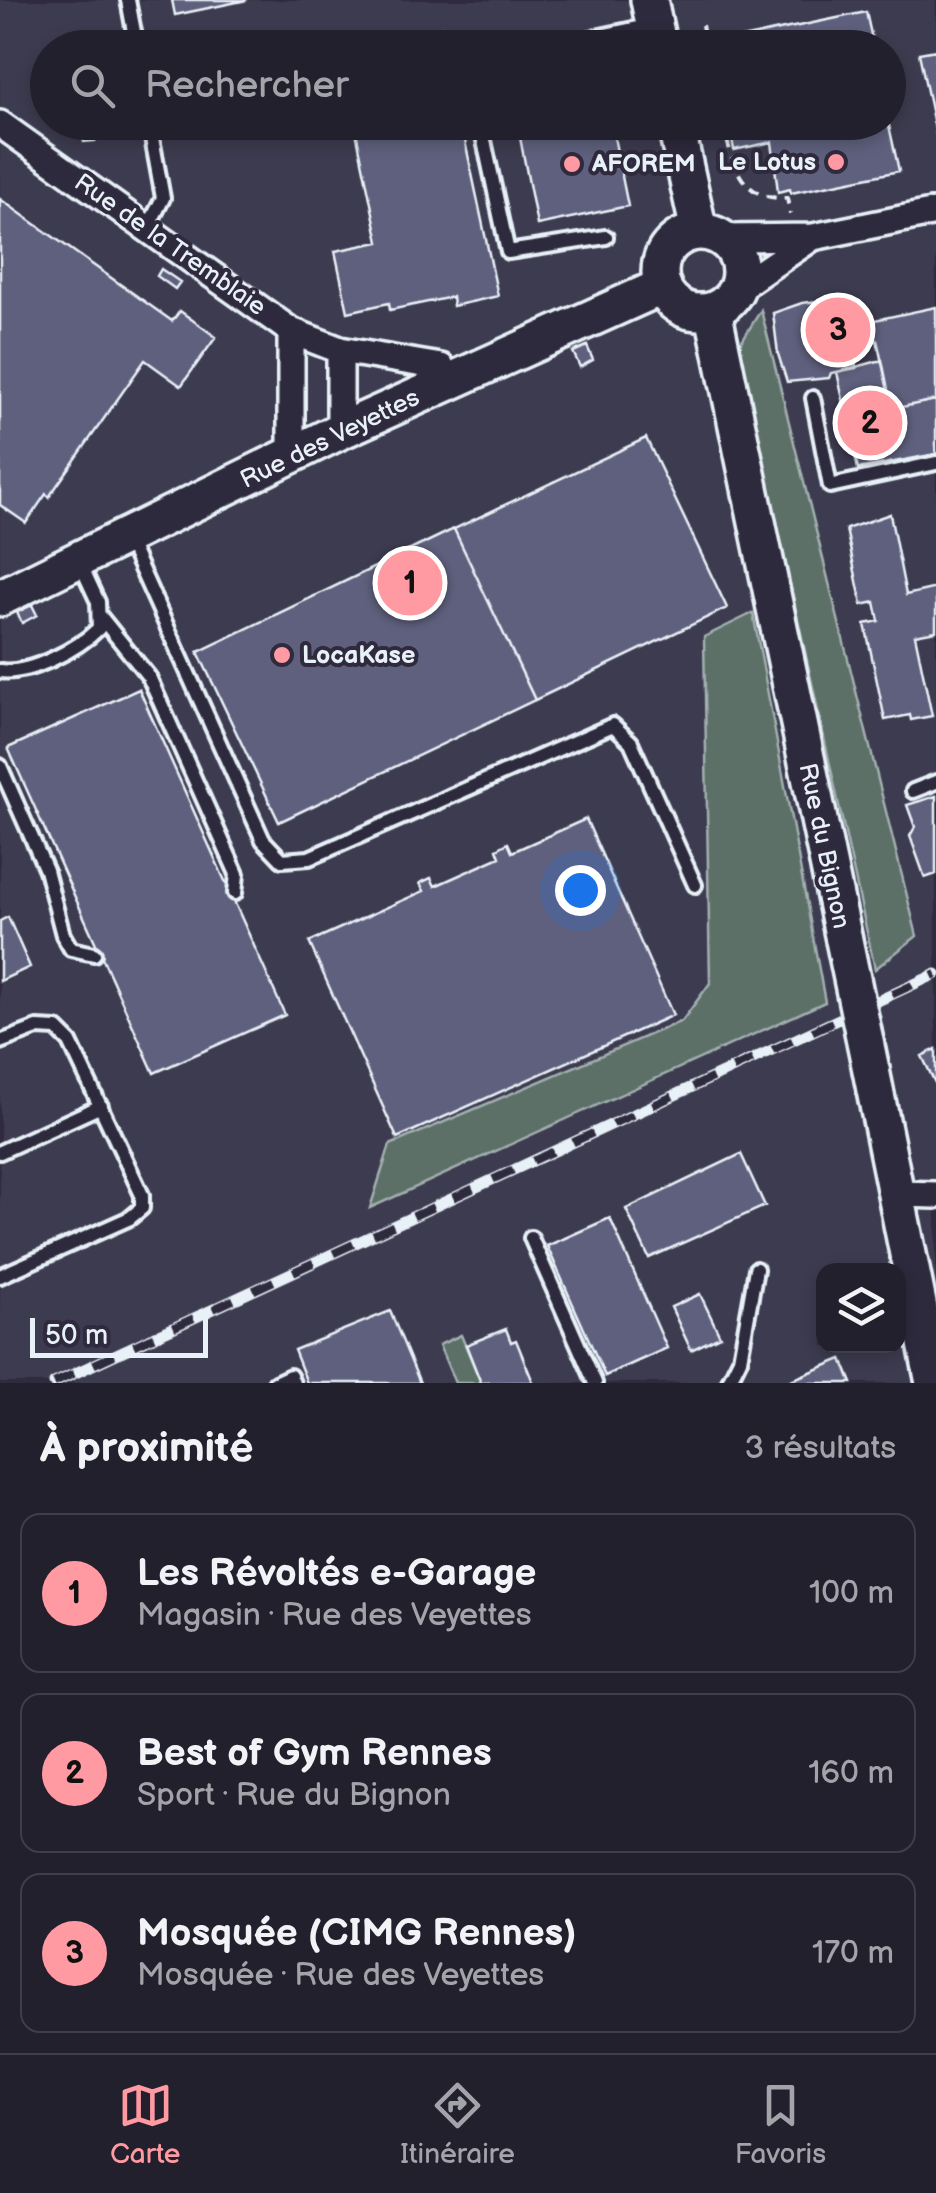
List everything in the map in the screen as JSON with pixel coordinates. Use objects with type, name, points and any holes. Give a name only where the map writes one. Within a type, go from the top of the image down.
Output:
[{"type":"street","name":"Rue de la Tremblaie","points":[[0,124],[290,330],[340,350],[441,366],[448,381]]},
{"type":"street","points":[[681,140],[710,235],[740,266],[724,300]]},
{"type":"street","points":[[804,238],[724,300],[700,312],[678,305],[663,286],[662,261],[675,240],[710,235],[804,238],[936,212]]},
{"type":"street","name":"Rue des Veyettes","points":[[0,598],[340,431],[663,286]]},
{"type":"street","name":"Rue du Bignon","points":[[724,300],[844,940],[934,1383]]},
{"type":"street","name":"Rue de la Tremblaie","points":[[290,330],[291,455]]},
{"type":"street","points":[[340,350],[340,431]]},
{"type":"street","points":[[898,1194],[936,1194]]},
{"type":"lane","points":[[128,0],[134,30]]},
{"type":"lane","points":[[626,30],[654,24]]},
{"type":"lane","points":[[146,230],[163,198],[152,140]]},
{"type":"lane","points":[[484,140],[508,252],[606,237]]},
{"type":"lane","points":[[813,398],[830,486],[936,464]]},
{"type":"lane","points":[[127,538],[263,840],[274,856],[291,862],[309,858],[613,725],[631,742],[695,885]]},
{"type":"lane","points":[[79,560],[100,616],[149,677],[237,874],[235,894]]},
{"type":"lane","points":[[0,671],[24,669],[88,638],[99,628],[100,616]]},
{"type":"lane","points":[[0,766],[46,870],[62,935],[71,949],[94,954]]},
{"type":"lane","points":[[913,791],[936,782]]},
{"type":"lane","points":[[0,1042],[37,1028],[57,1028],[70,1042],[142,1194],[142,1208],[130,1218],[0,1276]]},
{"type":"lane","points":[[0,1152],[100,1106]]},
{"type":"lane","points":[[531,1238],[595,1383]]},
{"type":"lane","points":[[728,1383],[740,1359],[756,1269]]},
{"type":"lane","points":[[276,1383],[290,1376],[293,1383]]},
{"type":"path","points":[[702,25],[703,30]]},
{"type":"path","points":[[727,140],[734,171],[752,192],[769,199],[786,198],[804,238]]},
{"type":"shaded area","points":[[0,0],[936,0],[936,1383],[0,1383]]},
{"type":"green space","points":[[761,310],[917,936],[875,969],[738,347]]},
{"type":"green space","points":[[753,613],[825,1002],[370,1208],[390,1145],[682,1021],[710,983],[704,637]]},
{"type":"green space","points":[[461,1335],[481,1383],[455,1383],[439,1345]]},
{"type":"building","points":[[172,0],[247,0],[175,15]]},
{"type":"building","points":[[866,12],[870,30],[779,30]]},
{"type":"building","points":[[936,50],[936,134],[919,53]]},
{"type":"building","points":[[358,140],[465,140],[498,296],[453,306],[452,297],[390,310],[389,303],[348,312],[335,251],[379,242]]},
{"type":"building","name":"AFOREM","points":[[520,140],[615,140],[628,206],[537,225]]},
{"type":"building","name":"Le Lotus","points":[[732,140],[892,140],[899,171],[791,193],[790,189],[778,192],[772,142],[734,150]]},
{"type":"building","points":[[0,199],[172,321],[180,311],[216,337],[181,386],[145,360],[49,497],[46,494],[26,523],[0,505]]},
{"type":"building","points":[[161,269],[180,282],[175,289],[157,276]]},
{"type":"building","points":[[843,298],[845,310],[856,308],[875,320],[936,307],[936,400],[892,409],[877,340],[853,345],[856,368],[831,373],[829,378],[787,382],[778,354],[773,313],[802,303]]},
{"type":"building","points":[[587,346],[593,360],[580,367],[573,352]]},
{"type":"building","points":[[882,360],[892,409],[936,400],[936,454],[858,469],[837,372]]},
{"type":"building","points":[[646,438],[727,608],[535,700],[454,529]]},
{"type":"building","points":[[890,514],[906,595],[936,588],[936,631],[915,635],[932,716],[911,720],[910,715],[885,720],[865,624],[879,621],[875,602],[862,605],[846,529]]},
{"type":"building","points":[[454,529],[535,700],[279,822],[198,652]]},
{"type":"building","points":[[32,605],[37,615],[22,623],[17,612]]},
{"type":"building","points":[[139,689],[285,1015],[154,1073],[8,748]]},
{"type":"building","points":[[936,796],[936,874],[925,878],[910,836],[915,827],[907,805]]},
{"type":"building","points":[[586,819],[673,1015],[397,1138],[309,942],[424,891],[420,883],[431,878],[435,886],[500,857],[497,849],[508,843],[512,852]]},
{"type":"building","points":[[8,917],[30,967],[0,981],[0,921]]},
{"type":"building","points":[[936,1049],[936,1085],[922,1056]]},
{"type":"building","points":[[741,1154],[765,1206],[649,1258],[626,1209]]},
{"type":"building","points":[[610,1218],[667,1348],[605,1376],[547,1246]]},
{"type":"building","points":[[700,1294],[720,1336],[691,1350],[671,1307]]},
{"type":"building","points":[[390,1311],[420,1383],[307,1383],[294,1350]]},
{"type":"building","points":[[506,1329],[511,1342],[516,1340],[533,1382],[481,1383],[466,1345]]},
{"type":"building","points":[[842,1359],[852,1383],[784,1383]]},
{"type":"railway","points":[[54,1383],[936,974]]},
{"type":"place","name":"Le Lotus","points":[[836,162]]},
{"type":"place","name":"AFOREM","points":[[572,164]]},
{"type":"place","name":"Mosquée (CIMG Rennes)","points":[[838,330]]},
{"type":"place","name":"Best of Gym Rennes","points":[[870,423]]},
{"type":"place","name":"Les Révoltés e-Garage","points":[[410,583]]},
{"type":"place","name":"LocaKase","points":[[282,655]]}]
